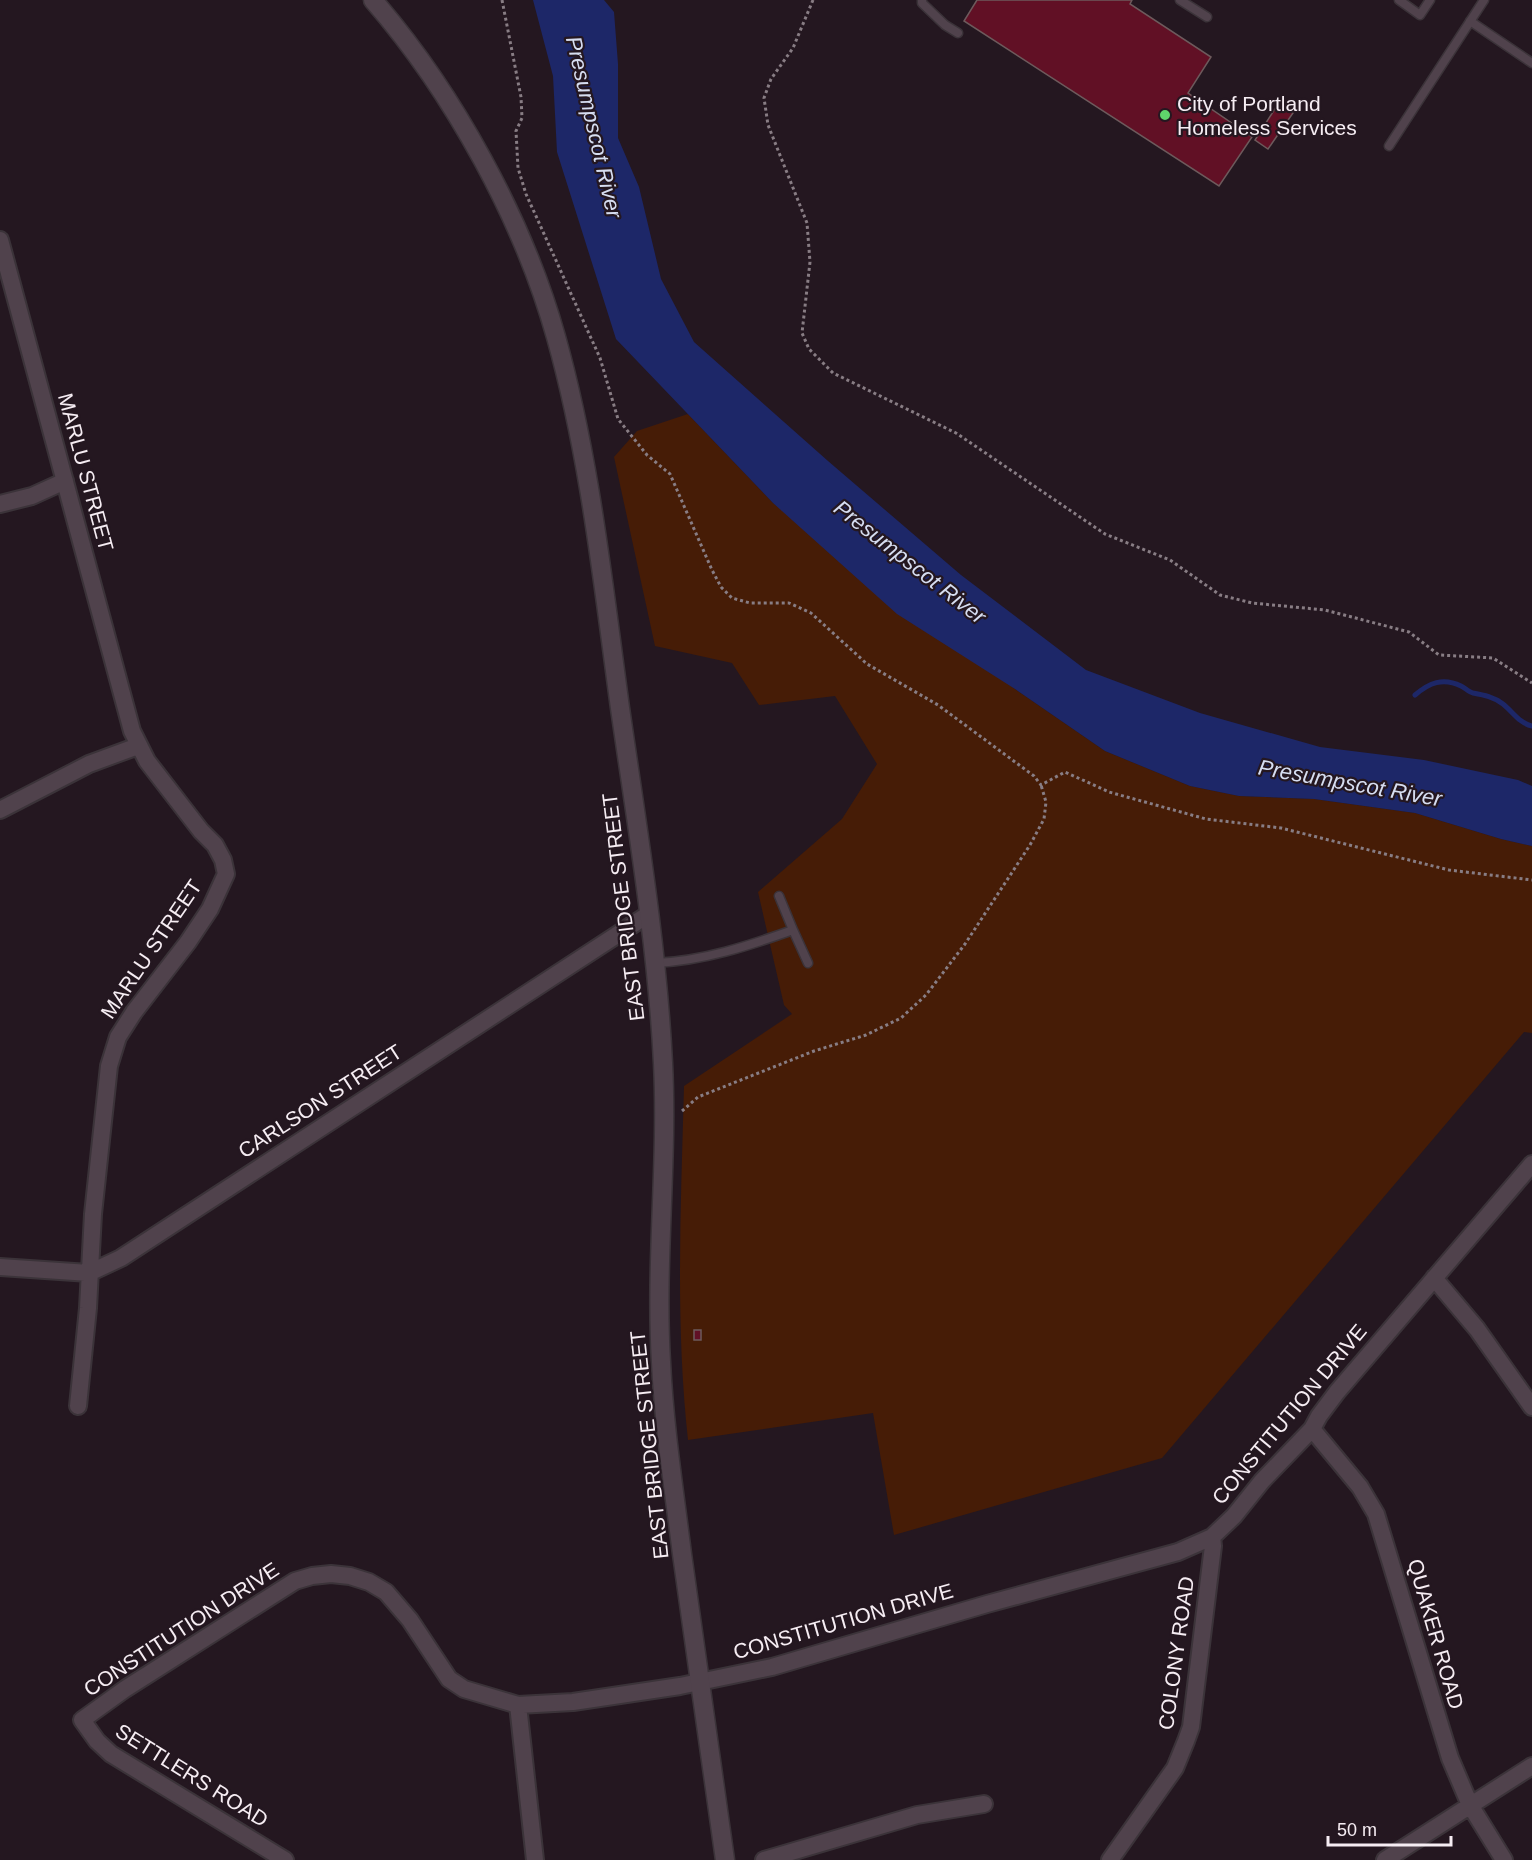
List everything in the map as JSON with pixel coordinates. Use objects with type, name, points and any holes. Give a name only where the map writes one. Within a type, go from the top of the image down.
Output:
[{"type":"street","name":"EAST BRIDGE STREET","points":[[373,0],[399,30],[461,120],[517,229],[556,337],[585,461],[655,963],[663,1063],[664,1134],[659,1319],[661,1364],[669,1454],[725,1860]]},
{"type":"street","name":"MARLU STREET","points":[[0,240],[138,746],[201,831],[215,845],[223,860],[226,874],[210,909],[118,1037],[105,1095],[78,1406]]},
{"type":"street","points":[[0,504],[32,496],[65,481]]},
{"type":"street","points":[[0,810],[89,764],[138,746]]},
{"type":"street","name":"CARLSON STREET","points":[[89,1273],[130,1252],[649,914]]},
{"type":"street","name":"CONSTITUTION DRIVE","points":[[82,1720],[125,1689],[295,1581],[312,1576],[331,1574],[350,1576],[369,1582],[386,1592],[410,1620],[450,1679],[464,1689],[518,1706],[573,1702],[699,1682],[772,1667],[987,1604],[1178,1552],[1212,1537],[1234,1516],[1262,1481],[1312,1429],[1318,1416],[1337,1392],[1532,1164]]},
{"type":"street","points":[[0,1267],[89,1273]]},
{"type":"street","points":[[1434,1278],[1477,1329],[1532,1407]]},
{"type":"street","name":"QUAKER ROAD","points":[[1312,1429],[1360,1487],[1376,1514],[1450,1758],[1470,1805],[1504,1860]]},
{"type":"street","name":"COLONY ROAD","points":[[1110,1860],[1175,1768],[1189,1734],[1213,1546],[1212,1537]]},
{"type":"street","points":[[518,1706],[535,1860]]},
{"type":"street","name":"SETTLERS ROAD","points":[[82,1720],[97,1741],[111,1754],[285,1860]]},
{"type":"street","points":[[1385,1860],[1532,1766]]},
{"type":"street","points":[[764,1860],[916,1815],[984,1804]]},
{"type":"lane","points":[[922,0],[922,3],[945,25],[958,33]]},
{"type":"lane","points":[[1180,0],[1207,17]]},
{"type":"lane","points":[[1399,0],[1420,15],[1430,0]]},
{"type":"lane","points":[[1389,146],[1484,0]]},
{"type":"lane","points":[[1470,21],[1532,63]]},
{"type":"lane","points":[[779,896],[808,963]]},
{"type":"lane","points":[[655,963],[697,959],[748,946],[793,930]]},
{"type":"path","points":[[502,0],[521,97],[522,118],[516,131],[518,168],[526,194],[600,358],[618,419],[647,455],[670,474],[721,587],[732,598],[750,603],[789,603],[811,613],[867,664],[938,705],[1034,776],[1041,785],[1046,802],[1044,819],[1030,845],[965,944],[926,995],[901,1018],[866,1035],[814,1051],[698,1097],[682,1111],[664,1134]]},
{"type":"path","points":[[813,0],[793,48],[771,78],[764,98],[768,126],[807,223],[810,262],[802,333],[809,350],[833,373],[956,433],[1105,534],[1170,560],[1220,595],[1252,603],[1325,610],[1409,632],[1438,655],[1492,658],[1532,683]]},
{"type":"path","points":[[1041,785],[1065,772],[1109,792],[1206,819],[1281,828],[1449,870],[1532,880]]},
{"type":"shaded area","points":[[688,414],[773,503],[1015,689],[1105,751],[1190,786],[1239,796],[1314,799],[1415,813],[1532,846],[1532,1033],[1524,1032],[1162,1458],[894,1535],[873,1413],[688,1440],[680,1307],[684,1086],[792,1014],[784,1005],[758,892],[842,819],[877,764],[835,696],[759,705],[732,663],[655,646],[614,457],[637,431]]},
{"type":"water","name":"Presumpscot River","points":[[533,0],[604,0],[614,12],[618,64],[618,138],[639,187],[661,279],[694,342],[961,575],[1086,670],[1200,713],[1320,747],[1424,760],[1518,780],[1532,786],[1532,846],[1415,813],[1314,799],[1239,796],[1190,786],[1105,751],[1015,689],[897,614],[773,503],[616,339],[557,152],[553,76]]},
{"type":"building","name":"City of Portland Homeless Services","points":[[977,0],[1132,0],[1130,4],[1211,57],[1188,93],[1252,137],[1219,186],[964,21]]},
{"type":"building","points":[[1278,104],[1293,113],[1268,149],[1255,140]]},
{"type":"building","points":[[694,1330],[701,1330],[701,1340],[694,1340]]},
{"type":"waterway","points":[[1415,695],[1436,683],[1454,683],[1496,700],[1520,720],[1532,726]]},
{"type":"place","name":"City of Portland Homeless Services","points":[[1165,115]]}]
